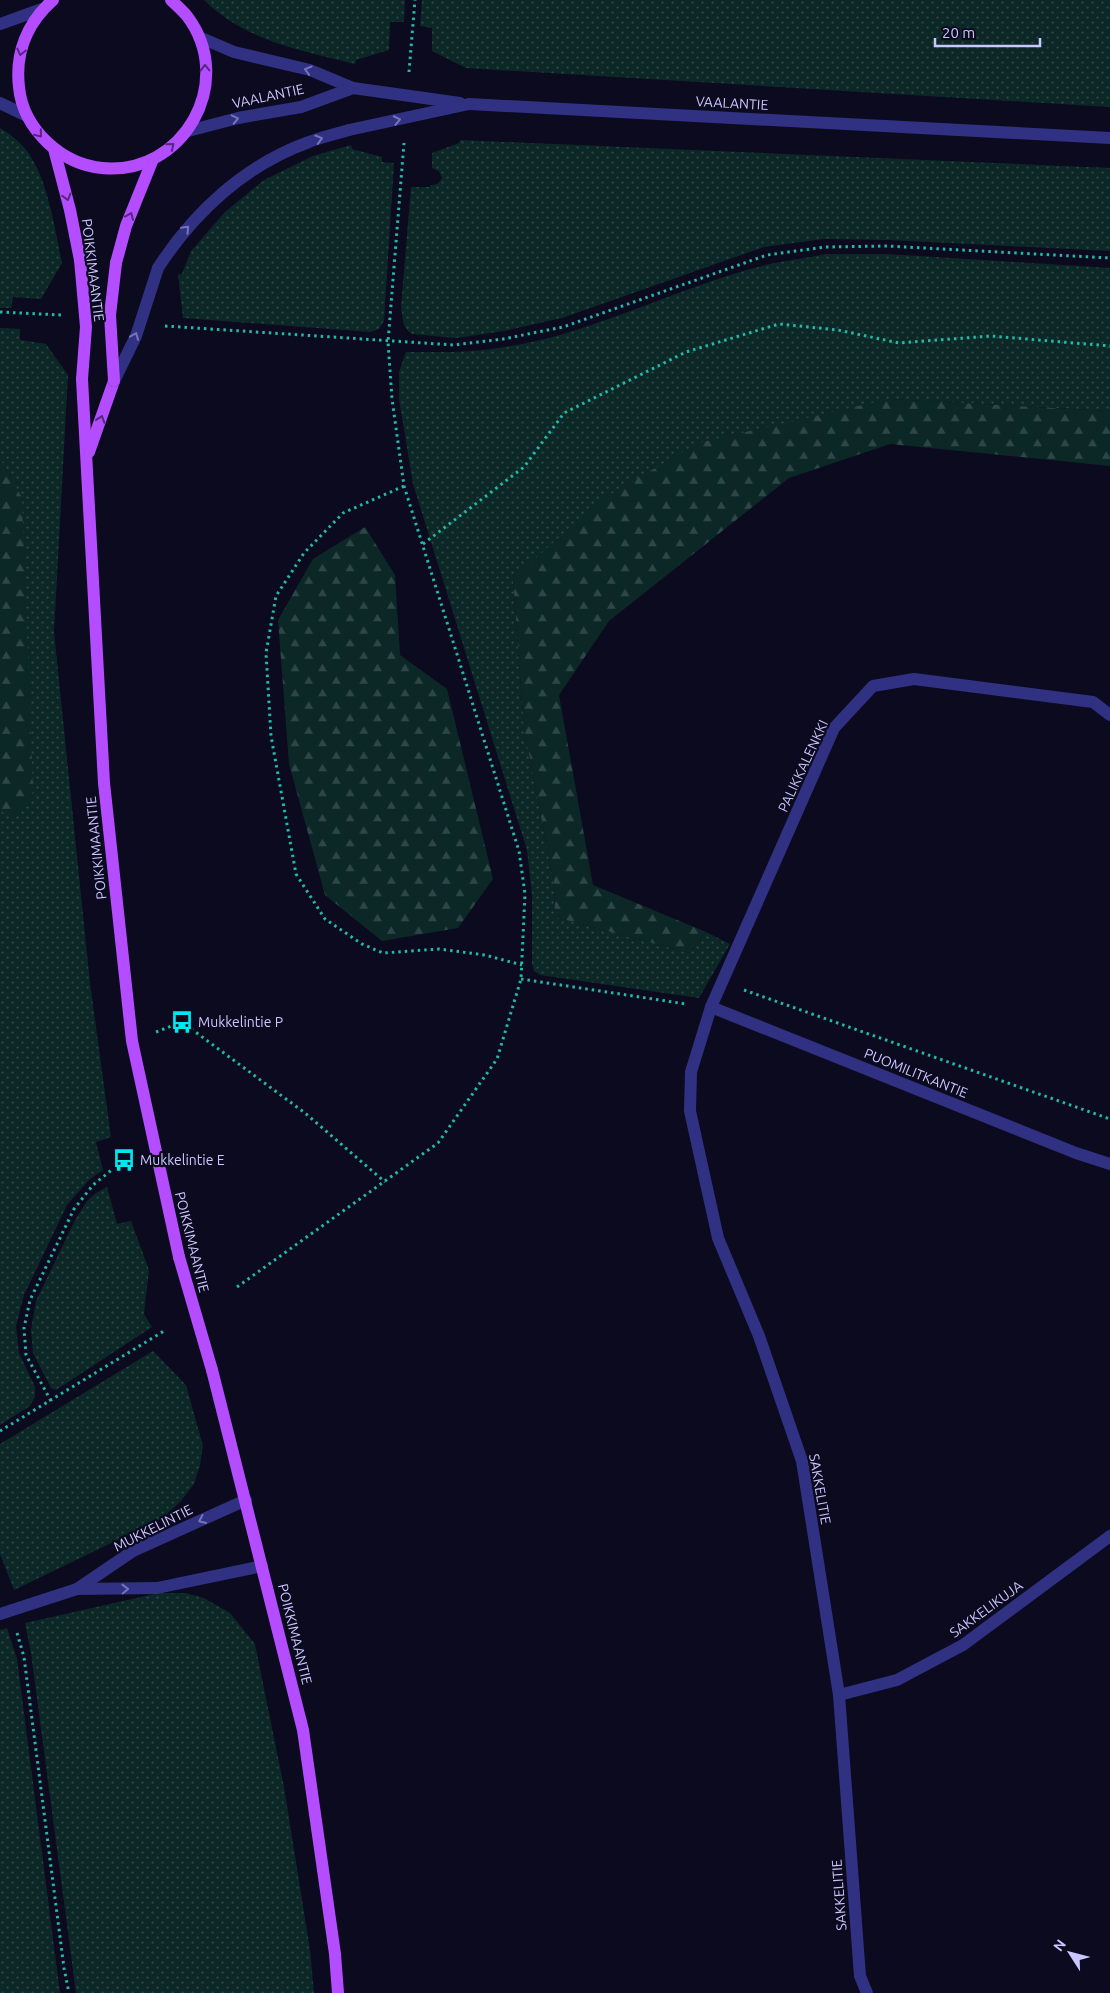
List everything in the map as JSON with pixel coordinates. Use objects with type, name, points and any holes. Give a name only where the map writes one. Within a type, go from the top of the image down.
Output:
[{"type":"main road","points":[[53,0],[42,9],[29,28],[20,50],[17,72],[19,95],[27,116],[39,135],[54,149],[72,160],[92,167],[120,168],[134,166],[153,159],[171,148],[188,131],[199,109],[205,85],[206,61],[199,37],[177,0]]},
{"type":"main road","points":[[171,0],[187,16]]},
{"type":"main road","name":"POIKKIMAANTIE","points":[[54,149],[70,210],[80,260],[86,327],[82,379],[104,783],[132,1041],[179,1257],[212,1370],[303,1730],[335,1954],[338,1993]]},
{"type":"main road","name":"POIKKIMAANTIE","points":[[87,456],[114,381],[110,316],[116,263],[126,226],[153,159]]},
{"type":"street","points":[[0,24],[42,9]]},
{"type":"street","name":"VAALANTIE","points":[[199,37],[234,52],[310,70],[353,88],[469,104],[1110,138]]},
{"type":"street","name":"VAALANTIE","points":[[188,131],[238,118],[301,107],[353,88]]},
{"type":"street","points":[[0,103],[27,116]]},
{"type":"street","points":[[114,381],[136,336],[158,268],[176,240],[215,199],[258,167],[308,142],[349,130],[469,104]]},
{"type":"street","name":"PALIKKALENKKI","points":[[711,1007],[834,728],[873,686],[914,679],[1093,702],[1110,715]]},
{"type":"street","name":"PUOMILITKANTIE","points":[[711,1007],[1067,1149],[1110,1164]]},
{"type":"street","name":"SAKKELITIE","points":[[711,1007],[691,1072],[690,1111],[718,1238],[759,1336],[802,1461],[839,1695],[860,1976],[867,1993]]},
{"type":"street","name":"MUKKELINTIE","points":[[5,1612],[76,1589],[133,1551],[246,1500]]},
{"type":"street","name":"SAKKELIKUJA","points":[[839,1695],[897,1680],[963,1646],[1110,1536]]},
{"type":"street","name":"MUKKELINTIE","points":[[76,1589],[157,1588],[262,1566]]},
{"type":"path","points":[[409,75],[415,0]]},
{"type":"path","points":[[237,1287],[438,1143],[497,1059],[521,980],[525,894],[519,851],[404,486],[392,399],[388,342],[404,134]]},
{"type":"path","points":[[155,325],[454,345],[504,339],[555,329],[767,255],[825,247],[887,246],[1110,258]]},
{"type":"path","points":[[0,312],[70,316]]},
{"type":"path","points":[[423,544],[524,467],[564,413],[686,352],[779,324],[838,330],[899,343],[991,336],[1110,346]]},
{"type":"path","points":[[404,486],[343,513],[304,553],[276,596],[266,653],[271,736],[296,874],[324,919],[362,944],[383,953],[439,949],[486,954],[522,965]]},
{"type":"path","points":[[521,980],[711,1007]]},
{"type":"path","points":[[722,983],[1110,1119]]},
{"type":"path","points":[[132,1041],[182,1022],[305,1113],[385,1182]]},
{"type":"path","points":[[51,1401],[26,1354],[24,1328],[30,1300],[74,1209],[93,1186],[124,1160],[154,1148]]},
{"type":"path","points":[[0,1431],[164,1330]]},
{"type":"path","points":[[5,1612],[24,1657],[64,1968],[69,1993]]},
{"type":"green space","points":[[204,0],[405,0],[404,22],[390,22],[389,50],[356,60],[355,64],[294,48],[256,35],[220,14]]},
{"type":"green space","points":[[422,0],[1110,0],[1110,107],[466,68],[432,51],[432,28],[420,26]]},
{"type":"green space","points":[[0,128],[21,144],[37,169],[51,208],[62,263],[41,299],[13,297],[11,308],[0,308]]},
{"type":"green space","points":[[460,140],[1110,168],[1110,251],[888,240],[824,239],[764,247],[562,318],[504,331],[456,338],[412,334],[406,329],[401,307],[411,187],[430,187],[430,185],[439,183],[442,178],[439,171],[432,168],[432,153],[459,143]]},
{"type":"green space","points":[[351,145],[352,149],[382,157],[382,162],[394,163],[384,321],[379,329],[370,332],[183,318],[178,274],[182,274],[191,251],[225,212],[264,180],[313,156]]},
{"type":"green space","points":[[826,254],[887,254],[1110,268],[1110,411],[889,399],[513,579],[524,728],[554,884],[555,917],[690,953],[706,932],[730,944],[699,998],[540,975],[534,971],[532,964],[532,895],[527,850],[413,484],[399,399],[399,372],[406,352],[480,350],[539,340],[606,320],[737,273],[770,264]]},
{"type":"green space","points":[[0,328],[20,329],[20,340],[46,344],[68,375],[54,632],[90,983],[111,1137],[96,1142],[103,1170],[89,1180],[67,1205],[24,1295],[16,1326],[19,1353],[35,1387],[35,1396],[30,1406],[0,1425]]},
{"type":"green space","points":[[889,399],[1110,411],[1110,466],[890,444],[789,478],[609,621],[559,695],[593,885],[706,932],[690,953],[555,917],[554,884],[524,728],[513,579],[599,501],[698,443]]},
{"type":"green space","points":[[0,458],[22,498],[33,792],[15,817],[0,811]]},
{"type":"green space","points":[[365,527],[395,575],[400,655],[447,689],[493,879],[458,928],[382,941],[325,895],[289,764],[278,620],[313,559]]},
{"type":"green space","points":[[107,1187],[117,1224],[131,1221],[149,1270],[144,1314],[152,1327],[56,1390],[51,1388],[33,1353],[31,1330],[36,1301],[75,1220],[87,1201]]},
{"type":"green space","points":[[153,1351],[186,1385],[203,1446],[194,1484],[181,1501],[163,1518],[14,1590],[0,1554],[0,1444]]},
{"type":"green space","points":[[159,1593],[185,1593],[204,1598],[230,1613],[255,1644],[284,1787],[310,1950],[314,1993],[76,1993],[31,1653],[25,1623]]},
{"type":"green space","points":[[7,1628],[17,1659],[60,1993],[0,1993],[0,1630]]},
{"type":"place","name":"Mukkelintie P","points":[[182,1022]]},
{"type":"place","name":"Mukkelintie E","points":[[124,1160]]}]
